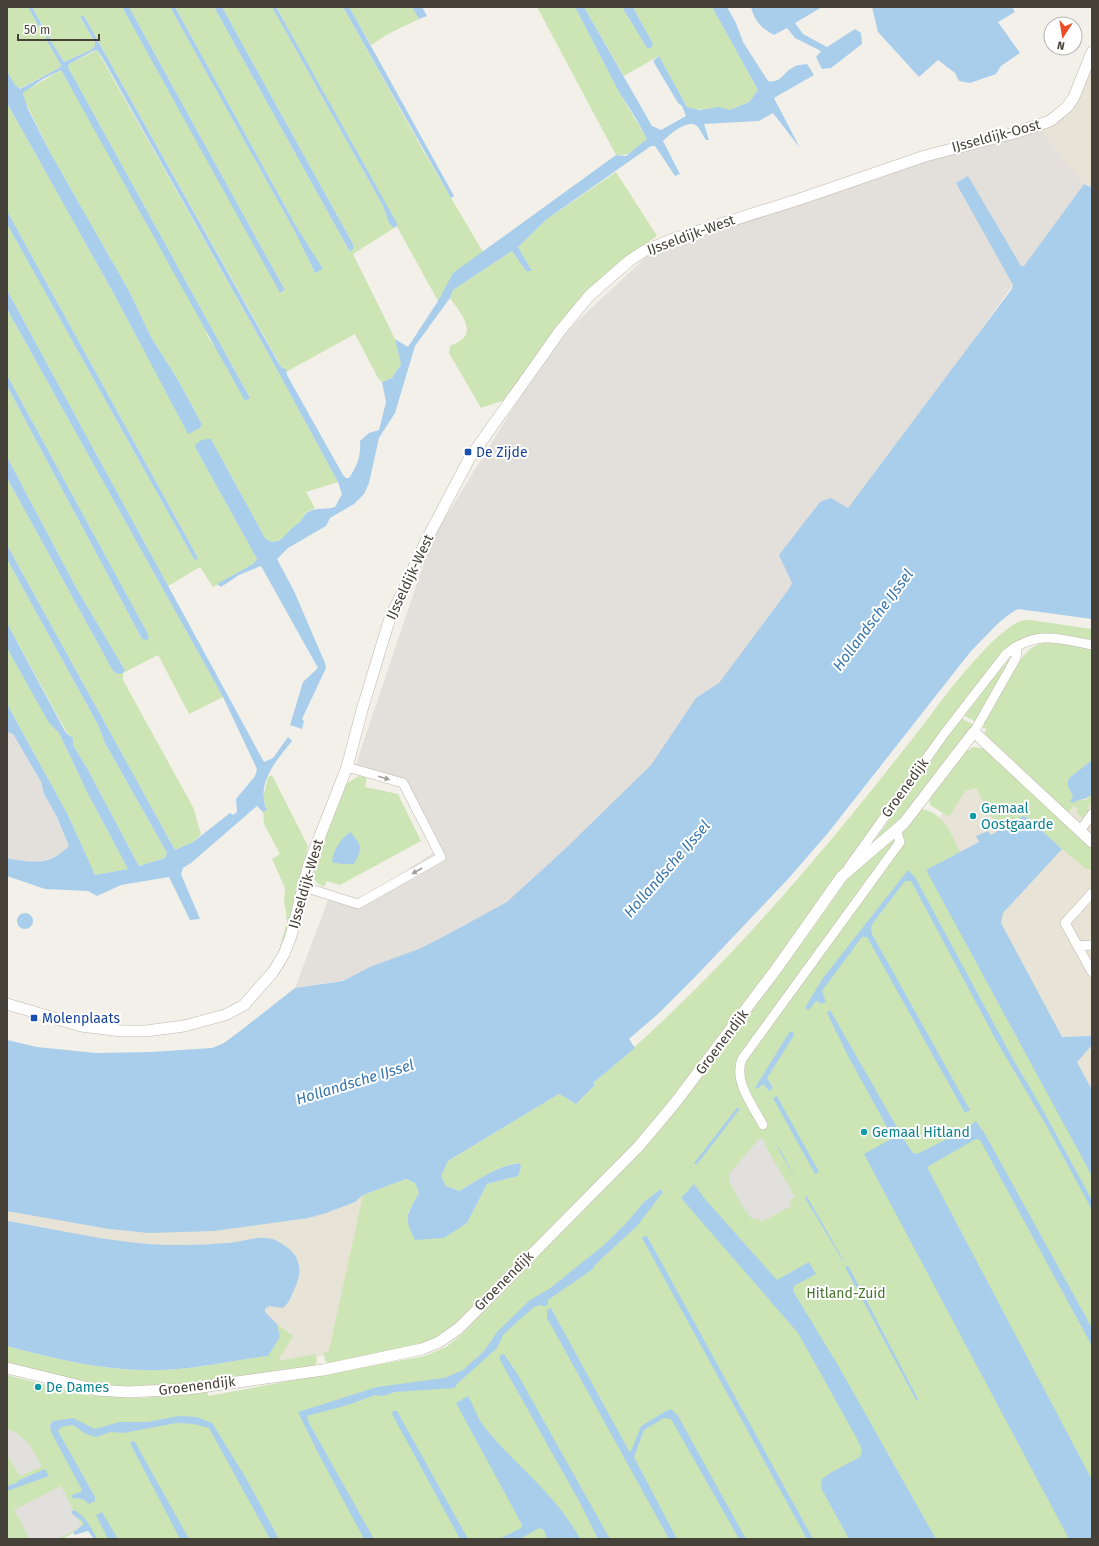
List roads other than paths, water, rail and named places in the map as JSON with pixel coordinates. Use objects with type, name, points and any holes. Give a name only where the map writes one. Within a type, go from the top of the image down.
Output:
[{"type":"street","name":"IJsseldijk-Oost","points":[[929,154],[1014,133],[1050,121],[1060,114],[1074,96],[1092,52]]},
{"type":"street","name":"IJsseldijk-West","points":[[7,1004],[81,1026],[122,1031],[167,1028],[202,1022],[225,1015],[244,1005],[253,997],[284,954],[291,936],[316,844],[347,767],[366,696],[389,621],[432,528],[469,460],[560,331],[589,296],[629,261],[659,245],[929,154]]},
{"type":"street","name":"Groenedijk","points":[[842,876],[944,734],[1006,654],[1015,646],[1029,640],[1047,637],[1092,645]]},
{"type":"street","name":"Groenedijk","points":[[842,876],[896,830],[917,808],[974,732],[1016,658],[1017,652],[1015,646]]},
{"type":"street","points":[[974,732],[1092,842]]},
{"type":"street","points":[[304,887],[358,904],[441,857],[403,783],[347,767]]},
{"type":"street","points":[[1080,831],[1092,814]]},
{"type":"street","name":"Groenedijk","points":[[854,906],[900,842],[896,830]]},
{"type":"street","name":"Groenendijk","points":[[7,1368],[97,1390],[128,1392],[180,1390],[323,1370],[422,1350],[439,1342],[459,1328],[639,1146],[675,1103],[772,975],[842,876]]},
{"type":"street","points":[[1092,893],[1065,923],[1092,972]]},
{"type":"street","name":"Groenendijk","points":[[761,1121],[740,1078],[740,1065],[742,1059],[854,906]]},
{"type":"street","points":[[1078,946],[1092,945]]},
{"type":"water","points":[[28,7],[32,7],[42,25],[39,27]]},
{"type":"water","points":[[122,7],[129,7],[285,290],[280,293]]},
{"type":"water","points":[[170,7],[175,7],[296,226],[323,269],[315,273],[294,230]]},
{"type":"water","points":[[214,7],[222,7],[353,244],[353,249],[350,252]]},
{"type":"water","points":[[272,7],[276,7],[398,225],[394,228],[389,223],[383,206]]},
{"type":"water","points":[[343,7],[349,7],[356,19],[454,196],[451,198]]},
{"type":"water","points":[[412,7],[422,7],[427,16],[419,19]]},
{"type":"water","points":[[575,7],[584,7],[652,126],[661,130],[686,116],[682,106],[678,103],[653,61],[659,56],[687,107],[700,110],[719,107],[730,110],[749,102],[758,90],[712,7],[727,7],[736,23],[743,42],[768,81],[776,81],[794,67],[807,64],[814,75],[774,98],[800,148],[773,113],[759,121],[704,124],[709,140],[706,140],[697,126],[693,124],[679,128],[663,141],[680,174],[675,176],[655,146],[651,146],[547,219],[518,247],[532,271],[526,271],[512,251],[453,290],[450,298],[415,346],[395,413],[379,438],[369,483],[364,494],[354,504],[330,518],[326,526],[288,548],[277,559],[294,591],[326,668],[302,719],[304,721],[302,729],[290,725],[303,682],[318,668],[261,566],[239,575],[221,587],[217,584],[253,564],[257,559],[195,447],[201,440],[211,439],[265,538],[272,542],[278,541],[283,537],[300,522],[308,512],[335,507],[342,494],[338,482],[269,355],[97,50],[69,64],[68,67],[250,398],[245,401],[61,70],[43,79],[23,93],[28,109],[51,154],[129,291],[151,337],[178,380],[202,424],[200,428],[188,434],[115,296],[7,103],[7,71],[15,85],[20,89],[59,68],[61,65],[45,38],[48,36],[64,62],[91,50],[95,46],[95,42],[80,17],[84,16],[278,362],[282,368],[286,369],[287,375],[343,475],[346,478],[349,478],[358,461],[360,441],[369,433],[379,430],[386,402],[382,382],[392,378],[401,364],[395,339],[408,347],[438,301],[453,273],[616,155],[626,156],[647,139],[619,92]]},
{"type":"water","points":[[622,7],[633,7],[653,44],[651,48],[647,48]]},
{"type":"water","points":[[751,7],[822,7],[795,23],[803,34],[827,47],[855,29],[861,33],[862,44],[831,68],[822,69],[816,57],[821,51],[795,38],[787,28],[774,35],[769,32],[762,27],[754,17]]},
{"type":"water","points":[[872,7],[1012,7],[1015,12],[998,22],[1020,53],[1001,66],[996,74],[970,83],[959,81],[955,73],[938,60],[919,77],[878,32]]},
{"type":"water","name":"Hollandsche IJssel","points":[[968,176],[1021,266],[1024,266],[1084,184],[1090,187],[1092,183],[1092,619],[1018,609],[1005,617],[971,651],[828,833],[788,879],[697,975],[658,1014],[629,1039],[635,1048],[593,1083],[595,1085],[576,1104],[559,1094],[448,1161],[441,1176],[446,1186],[459,1191],[488,1174],[512,1164],[520,1163],[521,1168],[518,1176],[487,1184],[467,1223],[444,1238],[415,1240],[409,1226],[408,1216],[409,1211],[419,1193],[415,1183],[406,1179],[363,1195],[355,1202],[308,1218],[214,1231],[149,1233],[109,1229],[7,1211],[7,1040],[37,1047],[96,1053],[150,1052],[212,1048],[224,1043],[295,988],[343,981],[370,967],[419,949],[507,902],[565,849],[651,765],[696,698],[719,683],[789,589],[792,583],[779,555],[820,502],[831,498],[848,508],[1011,290],[1013,285],[956,183]]},
{"type":"water","points":[[7,211],[198,558],[196,560],[194,559],[7,224]]},
{"type":"water","points":[[7,290],[264,762],[273,758],[288,737],[292,741],[269,772],[264,790],[264,800],[267,810],[263,812],[257,806],[191,863],[183,868],[181,874],[200,919],[190,920],[169,877],[121,885],[97,896],[88,891],[45,889],[7,876],[7,858],[32,862],[47,860],[62,852],[69,846],[57,817],[44,794],[41,782],[13,734],[7,732],[7,704],[68,815],[95,875],[128,869],[88,794],[59,733],[49,723],[7,648],[7,623],[66,733],[73,738],[73,745],[87,768],[139,866],[165,858],[167,853],[105,743],[98,725],[7,559],[7,545],[175,850],[193,842],[230,813],[233,815],[237,812],[236,799],[255,776],[257,769],[223,697],[7,309]]},
{"type":"water","points":[[7,375],[147,632],[149,638],[147,640],[142,639],[7,386]]},
{"type":"water","points":[[7,457],[78,591],[125,670],[123,673],[117,674],[113,671],[7,478]]},
{"type":"water","points":[[1092,760],[1092,794],[1087,798],[1073,803],[1070,801],[1073,797],[1067,784],[1069,778]]},
{"type":"water","points":[[1023,816],[1028,818],[1062,849],[1003,913],[1001,923],[1062,1037],[1092,1036],[1092,1045],[1077,1062],[1092,1090],[1092,1176],[926,870],[979,842],[976,836],[988,831],[991,835]]},
{"type":"water","points":[[350,832],[357,840],[360,847],[359,854],[354,864],[332,862],[338,845]]},
{"type":"water","points":[[908,870],[915,877],[1014,1061],[1039,1103],[1092,1200],[1092,1210],[1046,1125],[996,1040],[911,881],[905,881],[873,923],[871,928],[872,934],[970,1110],[965,1113],[867,937],[862,937],[822,991],[826,1002],[821,1004],[818,1001],[815,1002],[809,1010],[806,1009],[806,1006],[823,978]]},
{"type":"water","points":[[25,913],[31,915],[33,921],[31,927],[25,929],[19,927],[17,921],[19,915]]},
{"type":"water","points":[[830,1010],[913,1153],[917,1154],[963,1131],[976,1121],[985,1134],[1092,1328],[1092,1346],[980,1140],[976,1139],[927,1167],[1092,1480],[1092,1539],[1069,1539],[864,1154],[893,1138],[847,1054],[827,1013]]},
{"type":"water","points":[[790,1031],[794,1033],[793,1037],[767,1078],[773,1088],[769,1091],[763,1084],[757,1089],[755,1088]]},
{"type":"water","points":[[777,1096],[819,1172],[815,1174],[773,1098]]},
{"type":"water","points":[[775,1143],[781,1151],[799,1186]]},
{"type":"water","points":[[694,1184],[705,1199],[777,1280],[809,1262],[816,1274],[794,1286],[793,1291],[839,1367],[936,1539],[849,1539],[821,1488],[822,1479],[860,1457],[862,1450],[798,1333],[681,1198]]},
{"type":"water","points":[[661,1189],[663,1192],[638,1225],[595,1265],[593,1269],[548,1300],[548,1304],[544,1307],[542,1305],[534,1307],[503,1335],[497,1348],[457,1384],[455,1388],[395,1392],[383,1396],[375,1395],[348,1405],[307,1416],[309,1423],[374,1539],[364,1539],[298,1412],[377,1387],[444,1378],[463,1370],[484,1351],[497,1332],[530,1300],[549,1289],[605,1244],[645,1201]]},
{"type":"water","points":[[806,1195],[843,1259],[843,1261],[805,1198]]},
{"type":"water","points":[[7,1221],[95,1237],[162,1245],[233,1242],[259,1238],[271,1239],[284,1245],[295,1256],[298,1261],[299,1275],[292,1295],[283,1308],[269,1306],[265,1309],[265,1312],[277,1324],[280,1337],[268,1356],[189,1368],[163,1370],[123,1369],[84,1364],[7,1346]]},
{"type":"water","points":[[647,1236],[813,1539],[807,1539],[642,1238]]},
{"type":"water","points":[[845,1267],[849,1267],[919,1401],[916,1400]]},
{"type":"water","points":[[551,1308],[629,1451],[631,1451],[641,1426],[671,1409],[678,1416],[746,1539],[739,1539],[671,1419],[664,1418],[644,1430],[634,1457],[677,1539],[669,1539],[547,1318],[547,1310]]},
{"type":"water","points":[[504,1354],[518,1375],[610,1539],[598,1539],[579,1501],[501,1362],[499,1356]]},
{"type":"water","points":[[468,1396],[483,1425],[560,1509],[571,1523],[580,1539],[547,1539],[544,1530],[539,1528],[520,1539],[499,1539],[521,1528],[522,1525],[456,1403]]},
{"type":"water","points":[[393,1411],[397,1411],[468,1539],[460,1539],[392,1414]]},
{"type":"water","points":[[179,1416],[197,1417],[212,1423],[246,1478],[279,1539],[270,1539],[209,1428],[193,1424],[177,1423],[123,1433],[111,1432],[96,1437],[86,1434],[73,1425],[61,1427],[58,1431],[95,1497],[95,1501],[89,1504],[83,1499],[72,1498],[72,1495],[81,1492],[82,1490],[51,1432],[50,1425],[53,1421],[73,1418],[95,1429],[119,1422],[147,1422]]},
{"type":"water","points":[[132,1441],[135,1442],[189,1539],[180,1539],[130,1443]]},
{"type":"water","points":[[45,1469],[49,1476],[7,1491],[7,1486],[17,1483],[17,1481]]},
{"type":"water","points":[[74,1510],[85,1519],[97,1539],[94,1539],[88,1531],[74,1535],[74,1532],[84,1524],[71,1512]]},
{"type":"water","points":[[102,1512],[118,1539],[108,1539],[96,1515]]},
{"type":"waterway","points":[[696,1163],[738,1109]]},
{"type":"place","name":"De Zijde","points":[[468,452]]},
{"type":"place","name":"Gemaal Oostgaarde","points":[[973,816]]},
{"type":"place","name":"Molenplaats","points":[[34,1018]]},
{"type":"place","name":"Gemaal Hitland","points":[[864,1132]]},
{"type":"place","name":"De Dames","points":[[38,1387]]},
{"type":"park label","name":"Hitland-Zuid","points":[[846,1293]]}]
